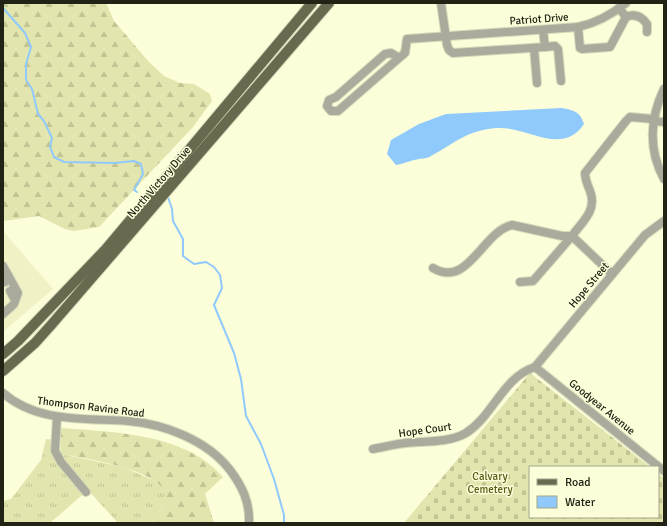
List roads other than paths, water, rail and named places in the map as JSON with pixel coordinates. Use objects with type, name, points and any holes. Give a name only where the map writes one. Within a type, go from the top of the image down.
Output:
[{"type":"main road","name":"North Victory Drive","points":[[207,138],[312,3]]},
{"type":"main road","name":"North Victory Drive","points":[[3,371],[35,343],[110,251],[207,138],[329,3]]},
{"type":"main road","name":"North Victory Drive","points":[[3,354],[110,251]]},
{"type":"street","points":[[441,3],[449,50],[453,53],[555,46],[558,49],[561,81]]},
{"type":"street","points":[[578,27],[580,48],[610,47],[626,17],[623,6]]},
{"type":"street","name":"Patriot Drive","points":[[399,58],[405,53],[407,39],[578,27],[595,23],[623,6]]},
{"type":"street","points":[[626,17],[636,16],[643,19],[647,24],[647,32]]},
{"type":"street","points":[[543,30],[545,47]]},
{"type":"street","points":[[534,48],[537,83]]},
{"type":"street","points":[[391,53],[399,58],[338,111],[332,111],[327,106],[328,100],[336,97],[385,54],[391,53]]},
{"type":"street","points":[[664,89],[657,103],[653,120],[654,151],[664,179]]},
{"type":"street","points":[[520,282],[533,281],[572,236],[590,212],[592,205],[591,195],[585,178],[585,173],[588,166],[630,117],[664,122]]},
{"type":"street","name":"Hope Street","points":[[535,367],[645,235],[664,221]]},
{"type":"street","points":[[433,268],[441,273],[448,274],[460,269],[468,264],[496,232],[504,227],[512,225],[562,236],[572,236],[612,274]]},
{"type":"street","points":[[3,266],[18,293],[15,300],[3,314]]},
{"type":"street","points":[[10,291],[15,300]]},
{"type":"street","name":"Hope Court","points":[[373,449],[403,443],[456,438],[475,426],[512,381],[525,370],[535,367]]},
{"type":"street","name":"Goodyear Avenue","points":[[535,367],[658,466]]},
{"type":"street","name":"Thompson Ravine Road","points":[[3,394],[25,409],[57,417],[130,421],[168,430],[202,445],[224,462],[239,481],[247,501],[249,523]]},
{"type":"street","points":[[57,417],[55,451],[61,462],[86,492]]},
{"type":"water","points":[[561,108],[576,112],[584,124],[575,134],[565,138],[544,138],[520,131],[497,128],[477,131],[469,134],[430,157],[402,164],[396,165],[387,154],[391,140],[419,124],[446,114]]},
{"type":"waterway","points":[[3,8],[25,33],[31,47],[26,64],[26,80],[32,89],[38,114],[44,121],[52,138],[50,147],[54,157],[64,162],[115,163],[134,161],[141,164],[143,174],[134,190],[137,192]]},
{"type":"waterway","points":[[168,197],[172,209],[173,221],[183,239],[183,256],[194,264],[206,262],[214,267],[220,275],[222,288],[214,305],[234,353],[241,379],[246,416],[261,444],[274,479],[284,515],[284,523]]},
{"type":"park label","name":"Calvary Cemetery","points":[[490,482]]}]
